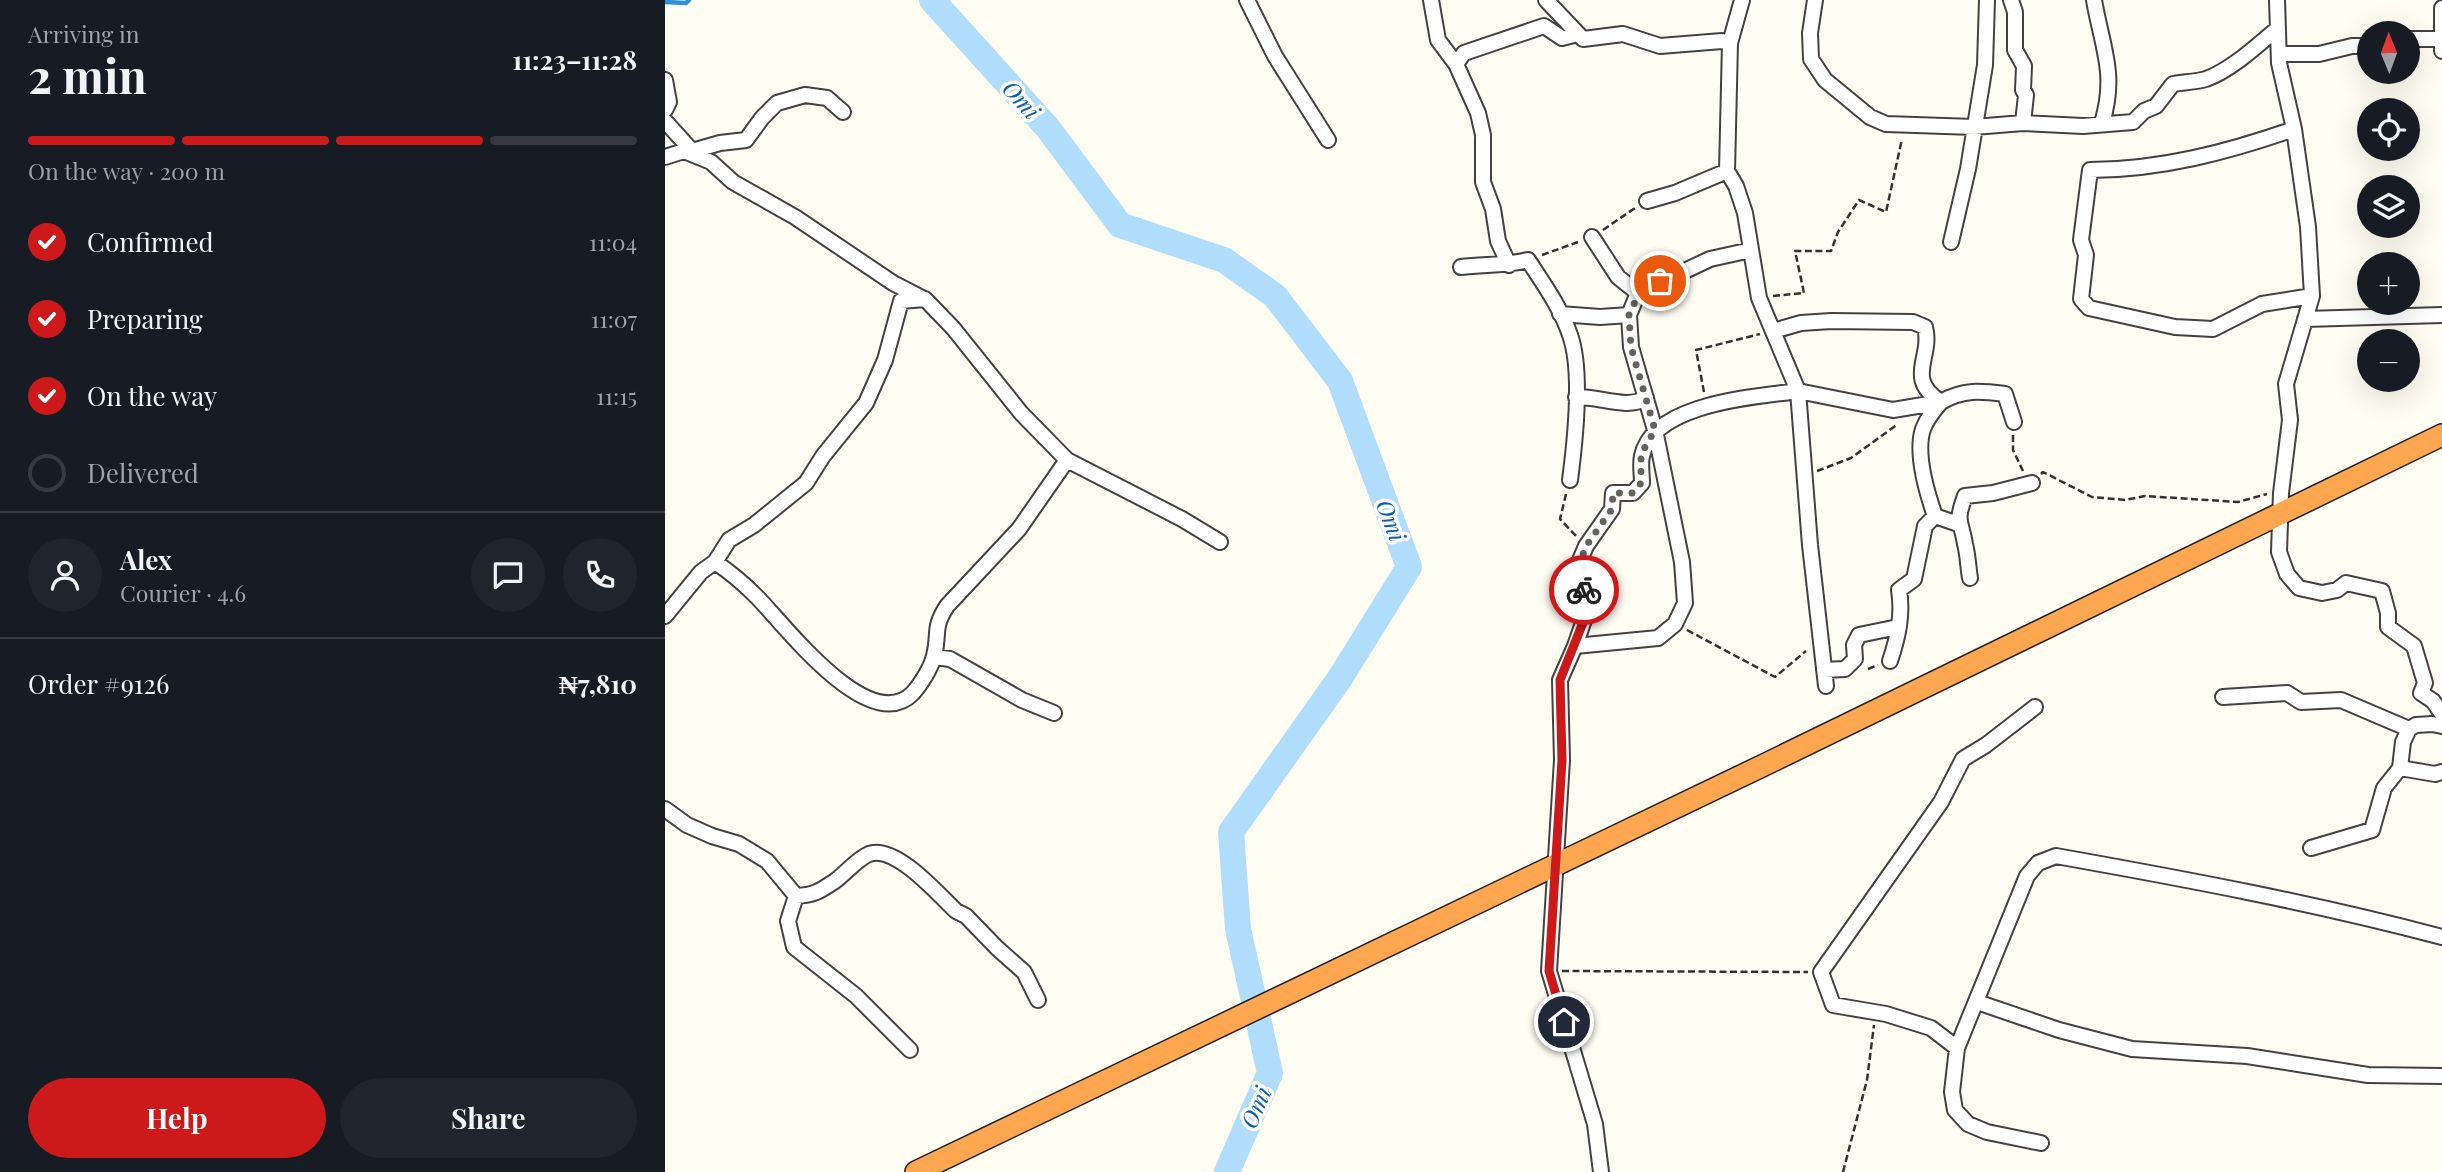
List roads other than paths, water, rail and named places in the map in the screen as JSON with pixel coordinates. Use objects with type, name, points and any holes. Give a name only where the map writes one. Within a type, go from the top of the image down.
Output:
[{"type":"highway","points":[[916,1172],[1762,766],[2442,435]]},
{"type":"street","points":[[1247,0],[1275,56],[1328,140]]},
{"type":"street","points":[[1431,0],[1439,40],[1456,64],[1478,113],[1483,135],[1483,182],[1493,209],[1498,241],[1509,265]]},
{"type":"street","points":[[1546,0],[1583,39],[1623,34],[1660,46],[1722,41],[1730,43]]},
{"type":"street","points":[[1742,0],[1730,43],[1727,171],[1736,186],[1745,213],[1759,298],[1798,391],[1819,640],[1826,686]]},
{"type":"street","points":[[1815,0],[1809,33],[1811,60],[1825,80],[1870,117],[1886,124],[1974,127],[2023,123],[2083,126],[2133,122],[2144,111],[2156,106],[2173,83],[2213,76],[2278,28]]},
{"type":"street","points":[[1951,242],[1968,169],[1985,65],[1987,0]]},
{"type":"street","points":[[2011,0],[2015,12],[2015,50],[2024,66],[2023,90],[2026,95],[2023,123]]},
{"type":"street","points":[[2094,0],[2108,58],[2108,102],[2102,123]]},
{"type":"street","points":[[2277,0],[2279,54],[2294,130],[2308,227],[2312,296],[2286,384],[2290,421],[2281,493],[2279,552],[2282,566],[2299,588],[2322,593],[2337,590],[2346,583],[2382,591],[2388,613],[2388,627],[2414,646],[2425,683],[2421,692],[2433,701],[2442,714]]},
{"type":"street","points":[[2442,8],[2442,51]]},
{"type":"street","points":[[1456,64],[1464,53],[1544,26],[1562,38],[1578,34]]},
{"type":"street","points":[[2420,39],[2442,39]]},
{"type":"street","points":[[2279,54],[2319,54],[2357,46]]},
{"type":"street","points":[[665,80],[669,102],[665,110]]},
{"type":"street","points":[[665,157],[720,143],[746,140],[777,103],[805,95],[827,98],[843,112]]},
{"type":"street","points":[[665,121],[688,151],[711,162],[733,182],[795,217],[893,283],[925,299],[953,328],[1021,413],[1067,460],[1182,519],[1220,542]]},
{"type":"street","points":[[2294,130],[2240,148],[2143,168],[2090,170],[2081,240],[2086,254],[2081,299],[2089,308],[2175,327],[2213,329],[2262,303],[2312,296]]},
{"type":"street","points":[[1647,201],[1675,193],[1727,171]]},
{"type":"street","points":[[1592,237],[1618,278],[1639,293]]},
{"type":"street","points":[[1575,646],[1658,638],[1675,624],[1685,603],[1682,562],[1655,430],[1631,347],[1629,315],[1639,293],[1710,259],[1751,250]]},
{"type":"street","points":[[1461,267],[1489,263],[1509,265],[1528,260],[1560,314],[1571,336],[1575,360],[1574,448],[1570,480]]},
{"type":"street","points":[[665,616],[701,572],[715,562],[729,540],[754,526],[806,483],[823,456],[866,403],[885,360],[901,301],[925,299]]},
{"type":"street","points":[[1560,314],[1600,317],[1629,315]]},
{"type":"street","points":[[2305,318],[2442,315]]},
{"type":"street","points":[[1773,331],[1801,323],[1831,321],[1913,322],[1925,327],[1927,337],[1922,356],[1924,387],[1941,402]]},
{"type":"street","points":[[1601,1172],[1595,1124],[1549,971],[1562,760],[1560,680],[1584,620],[1584,593],[1579,565],[1586,546],[1612,509],[1613,493],[1633,493],[1641,483],[1641,454],[1655,430],[1706,404],[1798,391],[1893,410],[1941,402]]},
{"type":"street","points":[[1934,516],[1921,459],[1922,432],[1930,414],[1941,402],[1970,391],[2005,394],[2014,422]]},
{"type":"street","points":[[1576,397],[1592,396],[1637,404],[1646,398]]},
{"type":"street","points":[[715,562],[735,575],[813,658],[851,689],[877,703],[896,704],[912,694],[934,657],[938,620],[967,582],[1019,529],[1067,460]]},
{"type":"street","points":[[1970,578],[1966,545],[1958,524],[1965,496],[2032,483]]},
{"type":"street","points":[[1934,516],[1958,524]]},
{"type":"street","points":[[1889,661],[1902,611],[1899,590],[1914,579],[1925,526],[1934,516]]},
{"type":"street","points":[[1824,670],[1845,669],[1855,659],[1854,645],[1859,635],[1898,627]]},
{"type":"street","points":[[934,657],[950,659],[1011,695],[1054,713]]},
{"type":"street","points":[[2223,697],[2287,693],[2301,702],[2340,700],[2409,729]]},
{"type":"street","points":[[1957,1048],[1931,1028],[1876,1012],[1833,1005],[1821,972],[1941,802],[1963,759],[1986,745],[2035,707]]},
{"type":"street","points":[[2311,848],[2372,830],[2384,788],[2400,768],[2403,742],[2409,729],[2416,725],[2442,726]]},
{"type":"street","points":[[2400,768],[2435,774],[2442,772]]},
{"type":"street","points":[[665,809],[687,825],[739,844],[767,860],[796,896]]},
{"type":"street","points":[[796,896],[814,895],[867,855],[881,851],[894,856],[955,911],[966,916],[1024,972],[1038,1000]]},
{"type":"street","points":[[2041,1143],[1987,1132],[1968,1124],[1955,1110],[1952,1092],[1957,1048],[2027,876],[2038,863],[2056,856],[2198,882],[2348,912],[2442,937]]},
{"type":"street","points":[[796,896],[788,921],[794,947],[856,996],[910,1050]]},
{"type":"street","points":[[1977,1002],[2059,1030],[2132,1049],[2247,1056],[2368,1075],[2442,1076]]},
{"type":"waterway","points":[[665,2],[686,3],[689,0]]},
{"type":"waterway","name":"Omi","points":[[932,0],[1047,127],[1120,225],[1224,260],[1275,296],[1340,381],[1409,567],[1340,678],[1231,832],[1238,929],[1270,1073],[1227,1172]]}]
